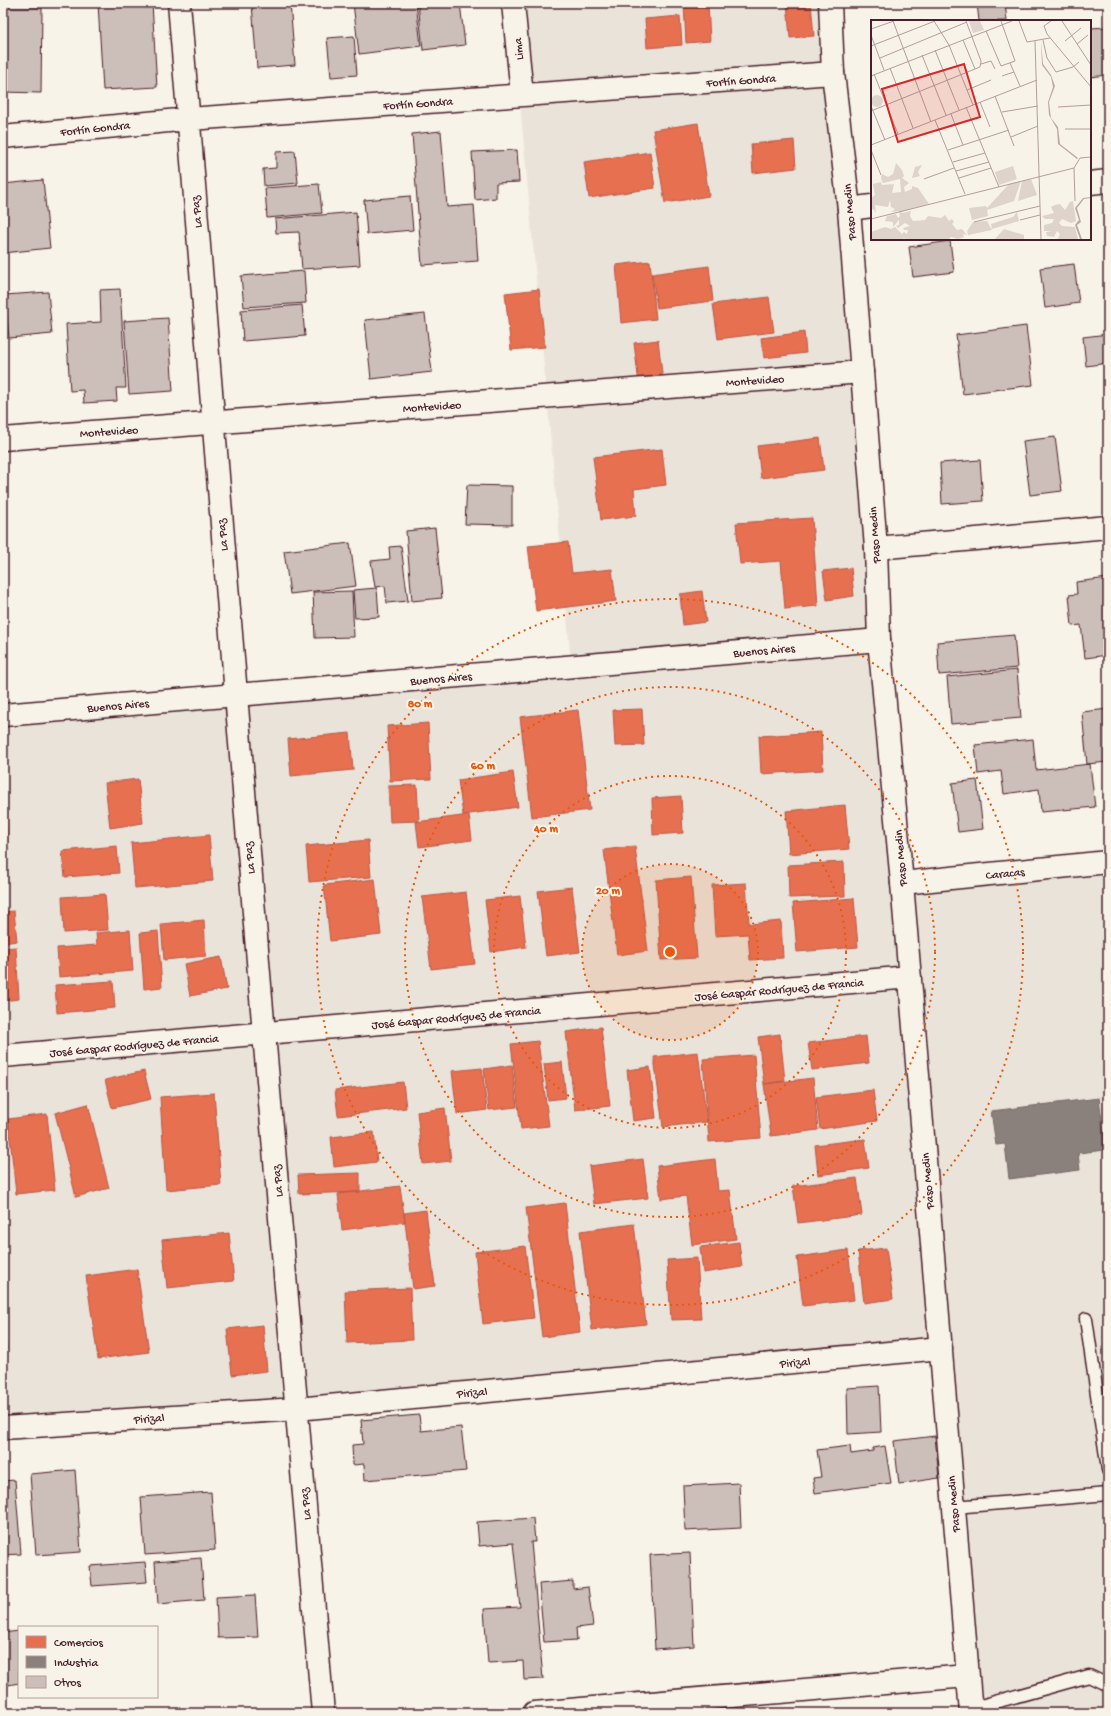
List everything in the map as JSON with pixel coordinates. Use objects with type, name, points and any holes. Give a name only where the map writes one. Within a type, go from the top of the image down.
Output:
[{"type":"street","name":"La Paz","points":[[179,3],[264,1034],[323,1713]]},
{"type":"street","name":"Lima","points":[[513,3],[522,96]]},
{"type":"street","name":"Paso Medin","points":[[830,3],[833,73],[849,209],[876,548],[879,640],[910,977],[970,1711]]},
{"type":"street","name":"Fortín Gondra","points":[[3,137],[189,119],[833,73]]},
{"type":"street","points":[[1091,182],[1108,180]]},
{"type":"street","points":[[849,209],[871,206]]},
{"type":"street","name":"Montevideo","points":[[3,439],[862,372]]},
{"type":"street","points":[[876,548],[1108,527]]},
{"type":"street","name":"Buenos Aires","points":[[3,715],[879,640]]},
{"type":"street","name":"Caracas","points":[[902,883],[1108,862]]},
{"type":"street","name":"José Gaspar Rodríguez de Francia","points":[[3,1056],[910,977]]},
{"type":"street","name":"Pirizal","points":[[3,1428],[297,1409],[940,1348]]},
{"type":"street","points":[[534,1713],[968,1676]]},
{"type":"lane","points":[[1086,1318],[1108,1470]]},
{"type":"lane","points":[[954,1507],[1108,1494]]},
{"type":"lane","points":[[970,1711],[1089,1676],[1108,1685]]},
{"type":"shaded area","points":[[511,3],[831,3],[936,1348],[3,1438],[3,706],[571,662]]},
{"type":"shaded area","points":[[1108,868],[1108,1713],[971,1713],[902,883]]},
{"type":"building: Comercios","points":[[590,3],[614,3],[615,4],[591,6]]},
{"type":"building: Comercios","points":[[684,3],[708,3],[710,41],[686,43]]},
{"type":"building: Comercios","points":[[787,3],[811,3],[814,36],[790,38]]},
{"type":"building: Comercios","points":[[680,16],[682,45],[647,48],[645,19]]},
{"type":"building: Comercios","points":[[698,123],[709,196],[665,203],[653,130]]},
{"type":"building: Comercios","points":[[794,140],[796,168],[753,173],[751,144]]},
{"type":"building: Comercios","points":[[650,152],[655,188],[589,198],[584,162]]},
{"type":"building: Comercios","points":[[650,261],[656,319],[621,323],[616,265]]},
{"type":"building: Comercios","points":[[709,266],[713,301],[657,308],[652,274]]},
{"type":"building: Comercios","points":[[539,289],[545,347],[511,350],[505,293]]},
{"type":"building: Comercios","points":[[769,297],[774,332],[718,339],[713,304]]},
{"type":"building: Comercios","points":[[804,332],[806,353],[764,358],[761,338]]},
{"type":"building: Comercios","points":[[658,340],[663,381],[639,384],[634,343]]},
{"type":"building: Comercios","points":[[820,438],[824,470],[761,478],[757,446]]},
{"type":"building: Comercios","points":[[662,449],[666,485],[634,489],[636,516],[601,520],[593,457]]},
{"type":"building: Comercios","points":[[812,518],[818,606],[785,609],[781,561],[740,564],[736,523]]},
{"type":"building: Comercios","points":[[568,542],[572,573],[612,569],[616,601],[536,611],[528,546]]},
{"type":"building: Comercios","points":[[851,568],[854,596],[827,600],[823,571]]},
{"type":"building: Comercios","points":[[702,591],[706,622],[683,625],[680,594]]},
{"type":"building: Comercios","points":[[642,709],[644,745],[615,746],[613,710]]},
{"type":"building: Comercios","points":[[578,710],[590,810],[532,817],[520,717]]},
{"type":"building: Comercios","points":[[428,723],[431,779],[390,781],[387,726]]},
{"type":"building: Comercios","points":[[821,732],[823,770],[761,774],[759,736]]},
{"type":"building: Comercios","points":[[350,733],[353,770],[291,776],[288,739]]},
{"type":"building: Comercios","points":[[513,772],[518,807],[463,815],[458,780]]},
{"type":"building: Comercios","points":[[138,779],[143,823],[110,828],[105,783]]},
{"type":"building: Comercios","points":[[417,785],[419,821],[390,822],[388,786]]},
{"type":"building: Comercios","points":[[681,796],[683,833],[653,835],[652,798]]},
{"type":"building: Comercios","points":[[845,805],[849,849],[789,854],[786,811]]},
{"type":"building: Comercios","points":[[3,815],[6,815],[8,852],[3,852]]},
{"type":"building: Comercios","points":[[469,815],[472,840],[419,847],[416,822]]},
{"type":"building: Comercios","points":[[209,835],[213,881],[135,888],[131,843]]},
{"type":"building: Comercios","points":[[368,840],[371,877],[309,882],[306,846]]},
{"type":"building: Comercios","points":[[117,846],[119,873],[65,877],[62,851]]},
{"type":"building: Comercios","points":[[635,846],[648,951],[617,955],[604,850]]},
{"type":"building: Comercios","points":[[844,862],[845,896],[789,898],[788,865]]},
{"type":"building: Comercios","points":[[691,877],[697,958],[661,960],[656,880]]},
{"type":"building: Comercios","points":[[375,879],[381,935],[330,941],[324,885]]},
{"type":"building: Comercios","points":[[746,883],[749,924],[781,921],[783,958],[750,960],[748,934],[715,936],[712,885]]},
{"type":"building: Comercios","points":[[572,887],[580,952],[546,956],[538,891]]},
{"type":"building: Comercios","points":[[466,892],[475,964],[431,969],[422,897]]},
{"type":"building: Comercios","points":[[105,894],[108,930],[64,933],[62,897]]},
{"type":"building: Comercios","points":[[520,896],[526,947],[491,952],[485,900]]},
{"type":"building: Comercios","points":[[854,898],[858,947],[797,952],[793,903]]},
{"type":"building: Comercios","points":[[14,911],[17,941],[3,943],[3,912]]},
{"type":"building: Comercios","points":[[204,920],[206,956],[164,960],[161,924]]},
{"type":"building: Comercios","points":[[130,930],[133,971],[59,977],[57,948],[97,945],[96,933]]},
{"type":"building: Comercios","points":[[158,931],[162,987],[144,989],[140,933]]},
{"type":"building: Comercios","points":[[16,947],[19,999],[3,1001],[3,948]]},
{"type":"building: Comercios","points":[[221,957],[227,989],[190,996],[184,964]]},
{"type":"building: Comercios","points":[[113,981],[115,1008],[57,1013],[55,985]]},
{"type":"building: Comercios","points":[[601,1027],[610,1106],[575,1110],[566,1032]]},
{"type":"building: Comercios","points":[[780,1034],[785,1081],[764,1084],[758,1037]]},
{"type":"building: Comercios","points":[[866,1036],[869,1063],[812,1070],[808,1043]]},
{"type":"building: Comercios","points":[[538,1041],[549,1126],[521,1129],[511,1044]]},
{"type":"building: Comercios","points":[[698,1052],[707,1122],[663,1127],[654,1057]]},
{"type":"building: Comercios","points":[[754,1055],[761,1138],[709,1142],[703,1059]]},
{"type":"building: Comercios","points":[[562,1062],[566,1098],[548,1100],[544,1064]]},
{"type":"building: Comercios","points":[[512,1065],[517,1107],[489,1110],[484,1069]]},
{"type":"building: Comercios","points":[[650,1067],[656,1118],[633,1121],[627,1070]]},
{"type":"building: Comercios","points":[[482,1068],[487,1110],[457,1114],[452,1071]]},
{"type":"building: Comercios","points":[[144,1071],[151,1099],[112,1108],[105,1080]]},
{"type":"building: Comercios","points":[[813,1078],[818,1130],[771,1136],[764,1084]]},
{"type":"building: Comercios","points":[[403,1082],[406,1108],[338,1116],[335,1090]]},
{"type":"building: Comercios","points":[[873,1090],[877,1121],[820,1129],[816,1097]]},
{"type":"building: Comercios","points":[[214,1093],[221,1185],[166,1190],[160,1097]]},
{"type":"building: Comercios","points":[[88,1104],[109,1188],[76,1197],[55,1113]]},
{"type":"building: Comercios","points":[[445,1108],[451,1161],[423,1164],[417,1112]]},
{"type":"building: Comercios","points":[[47,1114],[55,1190],[16,1194],[8,1119]]},
{"type":"building: Comercios","points":[[374,1132],[377,1162],[334,1167],[331,1137]]},
{"type":"building: Comercios","points":[[865,1139],[869,1168],[818,1175],[815,1145]]},
{"type":"building: Comercios","points":[[643,1159],[648,1198],[594,1204],[589,1166]]},
{"type":"building: Comercios","points":[[715,1159],[718,1191],[730,1190],[736,1239],[692,1245],[686,1196],[661,1199],[657,1166]]},
{"type":"building: Comercios","points":[[360,1173],[360,1192],[299,1194],[298,1175]]},
{"type":"building: Comercios","points":[[857,1178],[862,1215],[798,1223],[793,1186]]},
{"type":"building: Comercios","points":[[400,1186],[405,1222],[342,1230],[338,1194]]},
{"type":"building: Comercios","points":[[565,1203],[580,1332],[542,1337],[526,1208]]},
{"type":"building: Comercios","points":[[426,1210],[435,1286],[413,1289],[404,1213]]},
{"type":"building: Comercios","points":[[634,1224],[646,1324],[592,1330],[580,1231]]},
{"type":"building: Comercios","points":[[229,1233],[234,1281],[167,1288],[162,1240]]},
{"type":"building: Comercios","points":[[739,1242],[742,1267],[703,1273],[700,1247]]},
{"type":"building: Comercios","points":[[525,1246],[534,1318],[483,1324],[475,1252]]},
{"type":"building: Comercios","points":[[886,1248],[893,1299],[864,1303],[858,1251]]},
{"type":"building: Comercios","points":[[848,1250],[854,1300],[803,1306],[797,1257]]},
{"type":"building: Comercios","points":[[697,1258],[701,1319],[671,1320],[667,1260]]},
{"type":"building: Comercios","points":[[137,1269],[149,1352],[98,1359],[86,1276]]},
{"type":"building: Comercios","points":[[410,1288],[412,1340],[347,1343],[345,1291]]},
{"type":"building: Comercios","points":[[263,1325],[267,1371],[232,1375],[227,1329]]},
{"type":"building: Comercios","points":[[3,1329],[7,1349],[3,1350]]},
{"type":"building: Industria","points":[[1099,1098],[1106,1150],[1078,1153],[1080,1170],[1009,1179],[1005,1144],[996,1145],[991,1111]]},
{"type":"building: Otros","points":[[98,3],[152,3],[157,87],[103,90]]},
{"type":"building: Otros","points":[[290,3],[295,65],[257,68],[252,4]]},
{"type":"building: Otros","points":[[353,3],[416,3],[421,46],[359,54]]},
{"type":"building: Otros","points":[[418,3],[460,3],[465,45],[423,50]]},
{"type":"building: Otros","points":[[977,3],[1005,3],[1007,20],[979,20]]},
{"type":"building: Otros","points":[[3,8],[42,8],[41,93],[3,92]]},
{"type":"building: Otros","points":[[1108,27],[1108,75],[1091,77],[1091,28]]},
{"type":"building: Otros","points":[[354,36],[357,75],[331,77],[327,38]]},
{"type":"building: Otros","points":[[441,131],[447,207],[474,205],[478,261],[422,265],[412,134]]},
{"type":"building: Otros","points":[[517,150],[519,182],[496,183],[496,198],[475,200],[472,152]]},
{"type":"building: Otros","points":[[295,151],[298,183],[264,186],[263,169],[276,168],[276,152]]},
{"type":"building: Otros","points":[[43,180],[50,248],[3,253],[3,184]]},
{"type":"building: Otros","points":[[319,184],[322,213],[267,218],[265,188]]},
{"type":"building: Otros","points":[[410,196],[413,230],[367,234],[364,200]]},
{"type":"building: Otros","points":[[356,212],[360,265],[302,269],[299,232],[276,233],[275,219]]},
{"type":"building: Otros","points":[[950,241],[954,272],[913,277],[909,247]]},
{"type":"building: Otros","points":[[1074,264],[1079,303],[1045,308],[1040,268]]},
{"type":"building: Otros","points":[[304,271],[306,303],[244,307],[241,276]]},
{"type":"building: Otros","points":[[120,289],[126,388],[116,388],[117,401],[84,403],[83,390],[70,391],[66,324],[101,322],[100,290]]},
{"type":"building: Otros","points":[[48,292],[52,334],[9,338],[5,295]]},
{"type":"building: Otros","points":[[302,305],[305,336],[243,341],[241,310]]},
{"type":"building: Otros","points":[[425,314],[432,372],[371,379],[365,320]]},
{"type":"building: Otros","points":[[168,318],[173,391],[129,394],[124,321]]},
{"type":"building: Otros","points":[[1026,326],[1033,385],[963,394],[956,335]]},
{"type":"building: Otros","points":[[1108,334],[1108,363],[1086,366],[1083,337]]},
{"type":"building: Otros","points":[[1055,437],[1062,491],[1030,495],[1023,441]]},
{"type":"building: Otros","points":[[980,460],[983,501],[942,504],[940,463]]},
{"type":"building: Otros","points":[[467,485],[512,486],[512,525],[465,524]]},
{"type":"building: Otros","points":[[435,528],[442,598],[412,601],[406,531]]},
{"type":"building: Otros","points":[[350,543],[356,586],[290,594],[284,551]]},
{"type":"building: Otros","points":[[401,546],[408,601],[387,603],[385,586],[375,587],[371,561],[390,559],[389,547]]},
{"type":"building: Otros","points":[[1108,578],[1108,655],[1085,658],[1081,625],[1072,626],[1069,595],[1077,594],[1076,582]]},
{"type":"building: Otros","points":[[377,588],[379,617],[355,618],[353,590]]},
{"type":"building: Otros","points":[[352,591],[354,637],[315,638],[313,592]]},
{"type":"building: Otros","points":[[1014,635],[1017,668],[939,675],[937,642]]},
{"type":"building: Otros","points":[[1017,670],[1021,718],[951,724],[947,677]]},
{"type":"building: Otros","points":[[1108,709],[1108,762],[1087,764],[1082,712]]},
{"type":"building: Otros","points":[[1033,739],[1036,770],[1090,764],[1095,807],[1041,812],[1039,789],[1004,794],[1001,771],[978,774],[975,745]]},
{"type":"building: Otros","points":[[977,780],[983,829],[958,832],[952,783]]},
{"type":"building: Otros","points":[[879,1386],[881,1432],[848,1434],[847,1388]]},
{"type":"building: Otros","points":[[419,1415],[421,1431],[461,1427],[466,1471],[365,1480],[364,1464],[353,1465],[352,1445],[363,1444],[361,1420]]},
{"type":"building: Otros","points":[[935,1436],[939,1478],[899,1484],[894,1441]]},
{"type":"building: Otros","points":[[850,1446],[851,1454],[873,1451],[873,1448],[885,1446],[891,1483],[815,1493],[813,1478],[821,1477],[817,1450]]},
{"type":"building: Otros","points":[[75,1470],[81,1552],[36,1555],[30,1474]]},
{"type":"building: Otros","points":[[15,1480],[21,1554],[3,1555],[3,1481]]},
{"type":"building: Otros","points":[[739,1483],[741,1528],[685,1531],[683,1486]]},
{"type":"building: Otros","points":[[211,1492],[215,1550],[145,1555],[141,1497]]},
{"type":"building: Otros","points":[[533,1518],[535,1542],[531,1542],[543,1679],[524,1680],[523,1661],[488,1663],[484,1609],[520,1607],[513,1543],[479,1546],[477,1522]]},
{"type":"building: Otros","points":[[690,1553],[694,1646],[655,1649],[650,1555]]},
{"type":"building: Otros","points":[[201,1558],[204,1600],[158,1604],[155,1562]]},
{"type":"building: Otros","points":[[145,1562],[147,1582],[92,1586],[90,1566]]},
{"type":"building: Otros","points":[[573,1581],[573,1589],[588,1587],[593,1626],[576,1628],[577,1640],[544,1642],[539,1584]]},
{"type":"building: Otros","points":[[255,1595],[258,1637],[218,1638],[216,1597]]},
{"type":"building: Otros","points":[[18,1631],[18,1683],[8,1685],[3,1647],[3,1633]]}]
